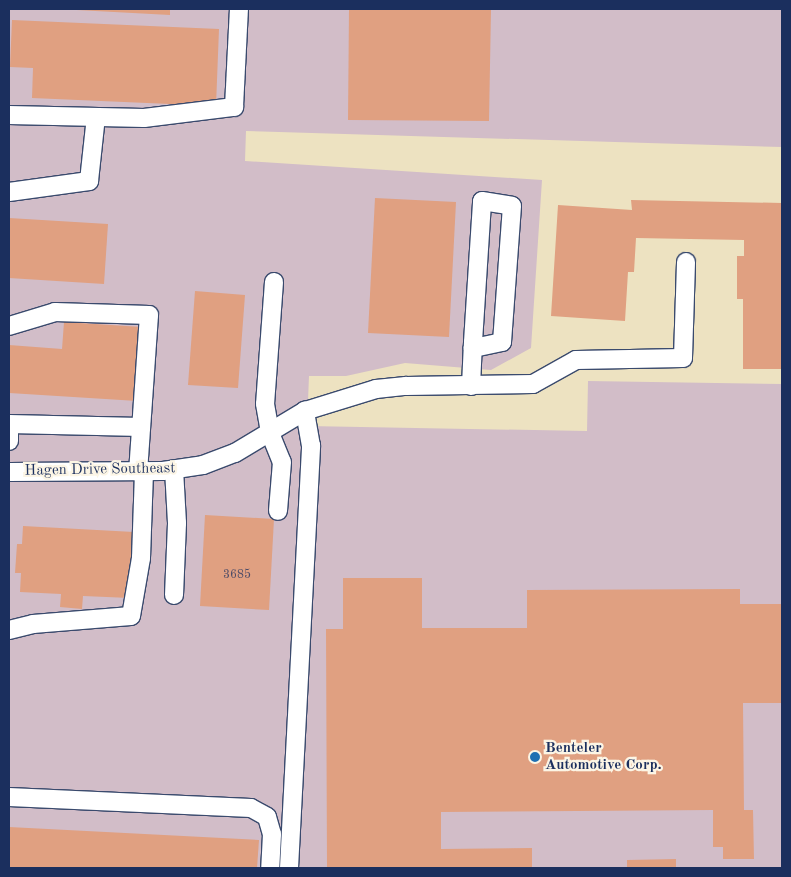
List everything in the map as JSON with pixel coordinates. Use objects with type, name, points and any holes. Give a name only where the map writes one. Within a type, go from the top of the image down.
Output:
[{"type":"street","points":[[9,115],[144,118],[234,107],[239,9]]},
{"type":"street","points":[[9,192],[89,181],[96,117]]},
{"type":"street","points":[[471,386],[474,323],[482,201],[512,206],[502,342],[473,348]]},
{"type":"street","name":"Hagen Drive Southeast","points":[[9,472],[141,472],[203,466],[270,433],[305,411],[376,389],[533,384],[576,360],[683,358],[686,262]]},
{"type":"street","points":[[274,282],[266,382],[270,433],[282,462],[278,511]]},
{"type":"street","points":[[9,326],[55,312],[149,315],[141,427],[141,558],[131,616],[33,624],[9,630]]},
{"type":"street","points":[[289,868],[311,446],[305,411]]},
{"type":"street","points":[[9,440],[9,423],[141,427]]},
{"type":"street","points":[[174,470],[177,523],[174,595]]},
{"type":"street","points":[[9,797],[251,808],[268,817],[272,834],[270,868]]},
{"type":"shaded area","points":[[9,9],[782,9],[782,147],[246,131],[245,161],[542,180],[531,348],[491,370],[405,363],[346,376],[309,376],[307,426],[587,431],[588,381],[782,384],[782,868],[9,868]]},
{"type":"building","points":[[58,9],[170,9],[170,15]]},
{"type":"building","points":[[349,9],[491,9],[489,121],[348,120]]},
{"type":"building","points":[[12,20],[219,29],[216,106],[32,98],[33,68],[10,67]]},
{"type":"building","points":[[375,198],[456,202],[449,337],[368,333]]},
{"type":"building","points":[[631,200],[782,203],[782,369],[743,369],[743,299],[737,299],[737,256],[744,256],[744,240],[636,238],[634,272],[628,272],[625,321],[551,316],[558,205],[632,210]]},
{"type":"building","points":[[9,218],[108,224],[104,284],[9,278]]},
{"type":"building","points":[[195,291],[245,295],[238,388],[188,385]]},
{"type":"building","points":[[64,322],[142,327],[137,401],[9,393],[9,345],[62,349]]},
{"type":"building","points":[[205,515],[274,519],[269,610],[200,606]]},
{"type":"building","points":[[23,526],[134,532],[130,598],[83,596],[82,609],[60,607],[61,594],[20,592],[21,573],[15,573],[17,544],[22,544]]},
{"type":"building","name":"Benteler Automotive Corp.","points":[[343,578],[422,578],[422,628],[527,628],[527,590],[740,589],[740,604],[782,604],[782,703],[743,703],[744,810],[753,810],[754,859],[723,859],[723,847],[713,847],[713,810],[441,812],[441,849],[532,848],[532,868],[327,868],[326,629],[343,629]]},
{"type":"building","points":[[9,827],[259,840],[257,868],[9,868]]},
{"type":"building","points":[[676,859],[676,868],[627,868],[627,860]]},
{"type":"place","name":"Benteler Automotive Corp.","points":[[535,757]]}]
